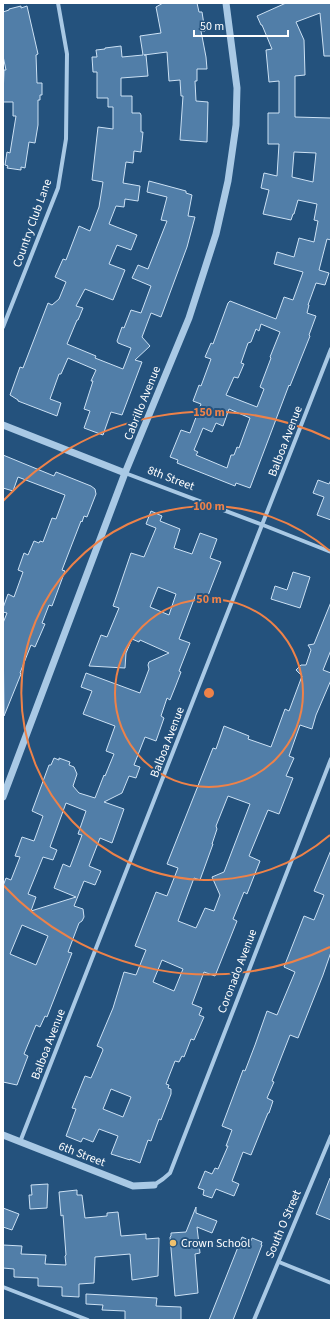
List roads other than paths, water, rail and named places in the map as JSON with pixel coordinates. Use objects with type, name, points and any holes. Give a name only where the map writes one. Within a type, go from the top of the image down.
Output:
[{"type":"street","name":"Country Club Lane","points":[[3,327],[58,188],[66,139],[67,54],[58,3]]},
{"type":"street","name":"Cabrillo Avenue","points":[[3,797],[126,473],[189,318],[216,234],[226,189],[236,125],[237,88],[226,3]]},
{"type":"street","name":"Balboa Avenue","points":[[20,1142],[331,349]]},
{"type":"street","name":"8th Street","points":[[3,425],[331,552]]},
{"type":"street","name":"Coronado Avenue","points":[[154,1185],[170,1173],[331,759]]},
{"type":"street","name":"6th Street","points":[[3,1135],[133,1186],[154,1185]]},
{"type":"street","name":"South O Street","points":[[254,1320],[331,1136]]},
{"type":"street","points":[[279,1262],[331,1282]]},
{"type":"street","points":[[3,1287],[88,1320]]},
{"type":"place","name":"Crown School","points":[[173,1243]]}]
